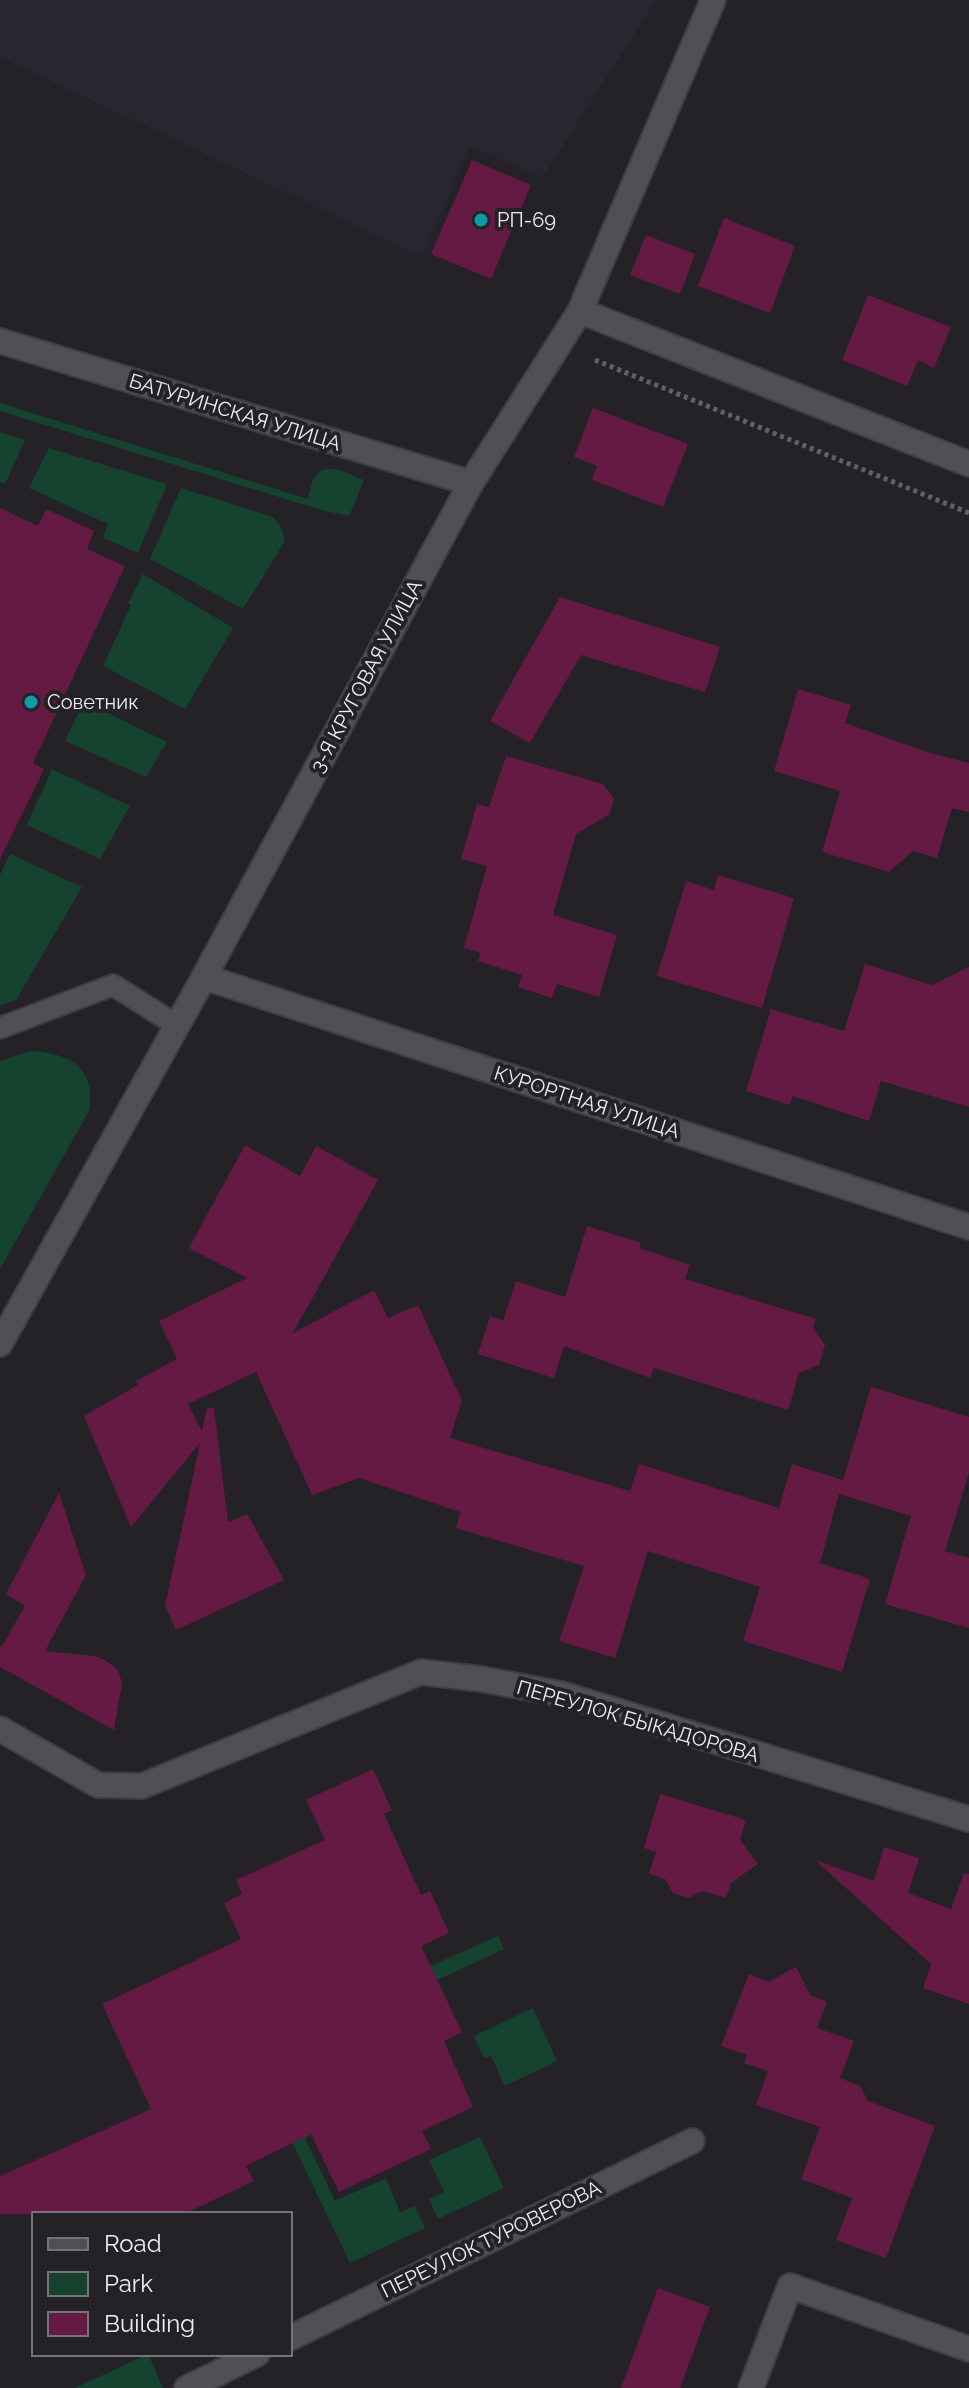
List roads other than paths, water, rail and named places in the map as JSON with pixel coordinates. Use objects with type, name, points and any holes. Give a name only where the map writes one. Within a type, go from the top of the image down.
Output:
[{"type":"street","name":"3-Я КРУГОВАЯ УЛИЦА","points":[[0,1344],[204,977],[471,483],[580,311],[713,0]]},
{"type":"street","points":[[580,311],[969,464]]},
{"type":"street","name":"БАТУРИНСКАЯ УЛИЦА","points":[[0,341],[471,483]]},
{"type":"street","name":"КУРОРТНАЯ УЛИЦА","points":[[204,977],[969,1227]]},
{"type":"street","name":"ПЕРЕУЛОК БЫКАДОРОВА","points":[[0,1729],[98,1785],[142,1786],[421,1672],[561,1694],[969,1819]]},
{"type":"street","name":"ПЕРЕУЛОК ТУРОВЕРОВА","points":[[292,2337],[692,2141]]},
{"type":"street","points":[[751,2388],[790,2286],[969,2349]]},
{"type":"street","points":[[187,2388],[253,2356]]},
{"type":"lane","points":[[0,1028],[113,985],[176,1025]]},
{"type":"place","name":"РП-69","points":[[481,220]]},
{"type":"place","name":"Советник","points":[[31,702]]}]
